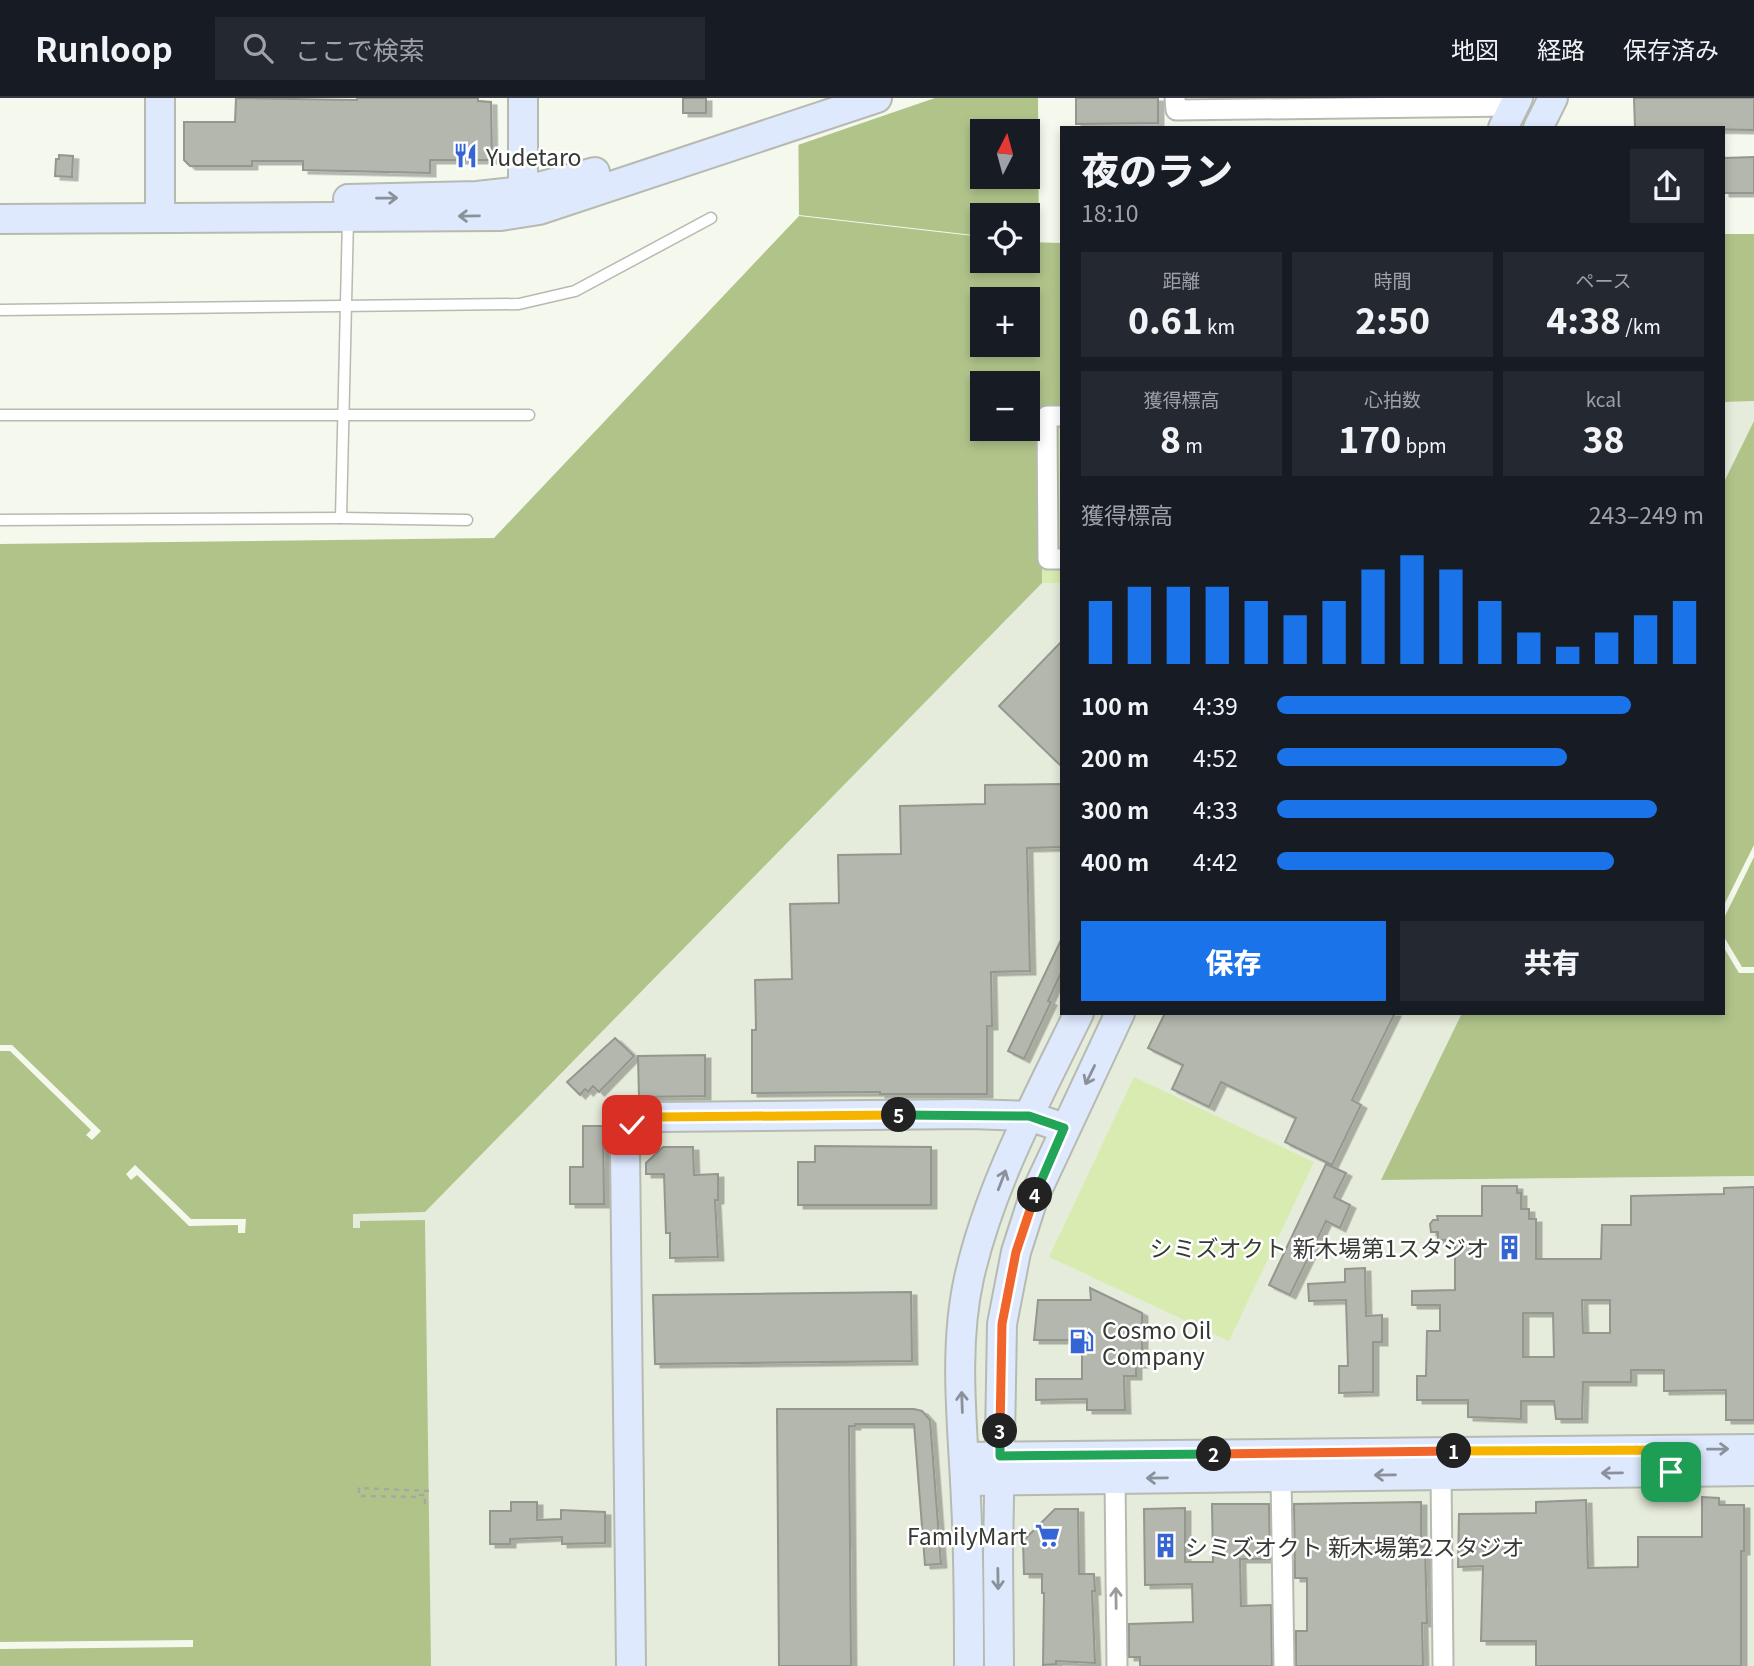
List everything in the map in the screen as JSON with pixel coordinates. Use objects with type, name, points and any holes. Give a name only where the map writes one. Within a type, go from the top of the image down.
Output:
[{"type":"street","points":[[160,98],[160,210]]},
{"type":"street","points":[[519,202],[523,98]]},
{"type":"street","points":[[723,139],[817,98]]},
{"type":"street","points":[[0,206],[348,218],[501,216],[519,202],[572,179],[877,98]]},
{"type":"street","points":[[1175,98],[1176,110],[1326,103],[1438,102],[1512,110]]},
{"type":"street","points":[[1539,126],[1553,98]]},
{"type":"street","points":[[0,219],[477,195],[519,202]]},
{"type":"street","points":[[1060,416],[1046,416],[1048,559],[1060,559]]},
{"type":"street","points":[[969,1666],[961,1392],[962,1335],[969,1279],[1004,1172],[1078,1015]]},
{"type":"street","points":[[999,1666],[1002,1324],[1008,1286],[1023,1226],[1064,1128],[1119,1015]]},
{"type":"street","points":[[631,1666],[625,1151],[628,1130],[637,1121],[658,1117],[971,1114],[1029,1116],[1064,1128]]},
{"type":"street","points":[[999,1468],[1115,1479],[1441,1474],[1672,1461],[1754,1448]]},
{"type":"street","points":[[965,1469],[1672,1461],[1754,1471]]},
{"type":"street","points":[[1441,1474],[1443,1664]]},
{"type":"street","points":[[1281,1477],[1284,1666]]},
{"type":"street","points":[[1115,1479],[1117,1666]]},
{"type":"lane","points":[[341,518],[348,218]]},
{"type":"lane","points":[[0,310],[519,304],[575,290],[711,218]]},
{"type":"lane","points":[[0,415],[529,415]]},
{"type":"lane","points":[[0,520],[467,520]]},
{"type":"path","points":[[429,1491],[359,1488],[359,1496],[425,1495],[425,1505],[429,1504]]},
{"type":"shaded area","points":[[798,98],[1038,98],[1038,119],[970,119],[970,189],[1039,189],[1039,203],[970,203],[970,235],[799,215]]},
{"type":"shaded area","points":[[799,216],[970,236],[970,273],[1040,273],[1040,242],[1060,243],[1060,410],[1041,410],[1042,583],[425,1212],[353,1214],[353,1228],[360,1228],[360,1221],[425,1220],[431,1666],[0,1666],[0,544],[494,538]]},
{"type":"shaded area","points":[[1725,234],[1754,234],[1754,401],[1725,402]]},
{"type":"shaded area","points":[[1754,401],[1754,421],[1725,480],[1725,402]]},
{"type":"shaded area","points":[[1041,410],[1060,410],[1060,1015],[1461,1015],[1381,1180],[1754,1176],[1754,1666],[431,1666],[361,1228],[353,1228],[353,1214],[1042,583]]},
{"type":"shaded area","points":[[1041,410],[1060,410],[1060,583],[1042,583]]},
{"type":"shaded area","points":[[1754,421],[1754,1176],[1381,1180],[1461,1015],[1725,1015],[1725,480]]},
{"type":"shaded area","points":[[1134,1077],[1314,1162],[1229,1341],[1049,1257]]},
{"type":"shaded area","points":[[980,1550],[985,1550],[987,1666],[981,1666]]},
{"type":"pier","points":[[794,98],[935,98],[795,146]]},
{"type":"pier","points":[[1754,845],[1754,857],[1725,916],[1725,903]]},
{"type":"pier","points":[[1725,939],[1742,967],[1754,967],[1754,973],[1739,973],[1725,950]]},
{"type":"pier","points":[[0,1045],[12,1045],[101,1131],[92,1140],[86,1135],[91,1130],[10,1051],[0,1051]]},
{"type":"pier","points":[[135,1165],[191,1219],[246,1219],[245,1233],[238,1233],[238,1225],[189,1226],[137,1175],[131,1180],[126,1174]]},
{"type":"pier","points":[[193,1640],[193,1647],[0,1649],[0,1642]]},
{"type":"building","points":[[236,98],[478,98],[478,101],[491,102],[492,160],[430,160],[430,173],[303,170],[303,161],[252,161],[252,166],[190,166],[184,160],[184,122],[235,122]]},
{"type":"building","points":[[683,98],[706,98],[706,113],[683,113]]},
{"type":"building","points":[[1076,98],[1158,98],[1158,123],[1076,124]]},
{"type":"building","points":[[1634,98],[1754,98],[1754,130],[1725,130],[1725,126],[1635,126]]},
{"type":"building","points":[[59,155],[73,156],[72,177],[55,176],[56,159],[59,159]]},
{"type":"building","points":[[1754,157],[1754,193],[1725,193],[1725,158]]},
{"type":"building","points":[[1060,643],[1060,765],[999,706]]},
{"type":"building","points":[[1060,784],[1060,847],[1027,848],[1030,971],[991,972],[992,1026],[987,1026],[987,1094],[752,1093],[752,1030],[756,1030],[755,980],[792,979],[790,904],[839,903],[838,855],[901,854],[900,806],[985,804],[985,785]]},
{"type":"building","points":[[1060,942],[1060,975],[1048,1001],[1051,1002],[1024,1059],[1008,1051]]},
{"type":"building","points":[[1164,1015],[1394,1015],[1352,1100],[1361,1105],[1332,1165],[1285,1142],[1296,1118],[1221,1082],[1209,1107],[1172,1089],[1183,1065],[1148,1048]]},
{"type":"building","points":[[615,1038],[634,1056],[599,1092],[593,1086],[580,1095],[567,1082]]},
{"type":"building","points":[[705,1055],[705,1096],[639,1097],[638,1056]]},
{"type":"building","points":[[583,1126],[603,1126],[604,1204],[570,1204],[570,1167],[583,1167]]},
{"type":"building","points":[[815,1146],[931,1147],[931,1205],[798,1205],[798,1162],[815,1162]]},
{"type":"building","points":[[663,1147],[693,1147],[694,1175],[718,1174],[718,1200],[715,1200],[718,1257],[670,1258],[670,1233],[666,1233],[664,1174],[646,1174],[646,1163]]},
{"type":"building","points":[[1326,1164],[1346,1173],[1334,1197],[1350,1205],[1340,1228],[1326,1221],[1290,1295],[1269,1285]]},
{"type":"building","points":[[1482,1186],[1517,1186],[1517,1193],[1521,1193],[1521,1209],[1529,1209],[1529,1219],[1536,1219],[1536,1259],[1601,1259],[1602,1225],[1631,1225],[1631,1196],[1724,1194],[1724,1188],[1754,1187],[1754,1420],[1726,1420],[1726,1390],[1664,1391],[1664,1370],[1631,1370],[1631,1382],[1583,1382],[1582,1419],[1556,1419],[1554,1401],[1521,1401],[1521,1419],[1468,1417],[1468,1400],[1417,1400],[1417,1376],[1426,1376],[1427,1331],[1440,1331],[1440,1305],[1412,1305],[1412,1291],[1455,1290],[1455,1240],[1438,1240],[1438,1232],[1431,1232],[1430,1224],[1433,1220],[1438,1220],[1437,1216],[1482,1216]],"holes":[[[1582,1300],[1610,1300],[1610,1333],[1583,1333]],[[1523,1313],[1553,1313],[1554,1357],[1523,1357]]]},
{"type":"building","points":[[1365,1268],[1366,1316],[1382,1315],[1382,1342],[1373,1342],[1373,1392],[1339,1393],[1339,1366],[1348,1366],[1346,1300],[1309,1301],[1308,1284],[1345,1282],[1345,1269]]},
{"type":"building","points":[[1090,1288],[1142,1313],[1142,1364],[1136,1364],[1136,1376],[1124,1376],[1125,1410],[1087,1410],[1087,1399],[1036,1400],[1036,1379],[1082,1379],[1082,1340],[1034,1340],[1038,1300],[1091,1300]]},
{"type":"building","points":[[911,1292],[912,1361],[655,1364],[653,1295]]},
{"type":"building","points":[[777,1409],[914,1409],[922,1411],[930,1420],[941,1564],[925,1565],[914,1424],[849,1426],[851,1666],[779,1666]]},
{"type":"building","points":[[1702,1497],[1719,1498],[1719,1505],[1744,1505],[1744,1551],[1741,1551],[1741,1666],[1536,1666],[1536,1641],[1481,1641],[1483,1566],[1458,1567],[1459,1514],[1536,1513],[1536,1502],[1586,1500],[1588,1568],[1638,1567],[1638,1537],[1702,1537]]},
{"type":"building","points":[[511,1502],[537,1502],[537,1520],[561,1519],[561,1510],[605,1512],[605,1543],[562,1544],[562,1537],[510,1539],[510,1544],[490,1544],[490,1511],[511,1511]]},
{"type":"building","points":[[1421,1502],[1421,1547],[1425,1547],[1427,1623],[1422,1623],[1423,1666],[1296,1666],[1296,1631],[1307,1631],[1307,1578],[1295,1578],[1294,1504]]},
{"type":"building","points":[[1212,1504],[1269,1504],[1270,1559],[1240,1559],[1241,1606],[1271,1605],[1272,1666],[1140,1666],[1140,1657],[1129,1657],[1129,1624],[1193,1622],[1192,1584],[1145,1585],[1144,1509],[1185,1508],[1185,1562],[1213,1562]]},
{"type":"building","points":[[1055,1509],[1078,1509],[1079,1574],[1094,1574],[1095,1591],[1092,1591],[1095,1663],[1056,1661],[1056,1664],[1043,1665],[1042,1574],[1024,1574],[1023,1541]]},
{"type":"place","name":"Yudetaro","points":[[466,156]]},
{"type":"place","name":"シミズオクト 新木場第1スタジオ","points":[[1509,1247]]},
{"type":"place","name":"Cosmo Oil Company","points":[[1082,1342]]},
{"type":"place","name":"FamilyMart","points":[[1047,1535]]},
{"type":"place","name":"シミズオクト 新木場第2スタジオ","points":[[1165,1546]]},
{"type":"route","points":[[632,1125],[645,1118],[658,1117],[971,1114],[1029,1116],[1064,1128],[1023,1226],[1008,1286],[1002,1324],[1000,1456],[1672,1450],[1671,1472]]}]
